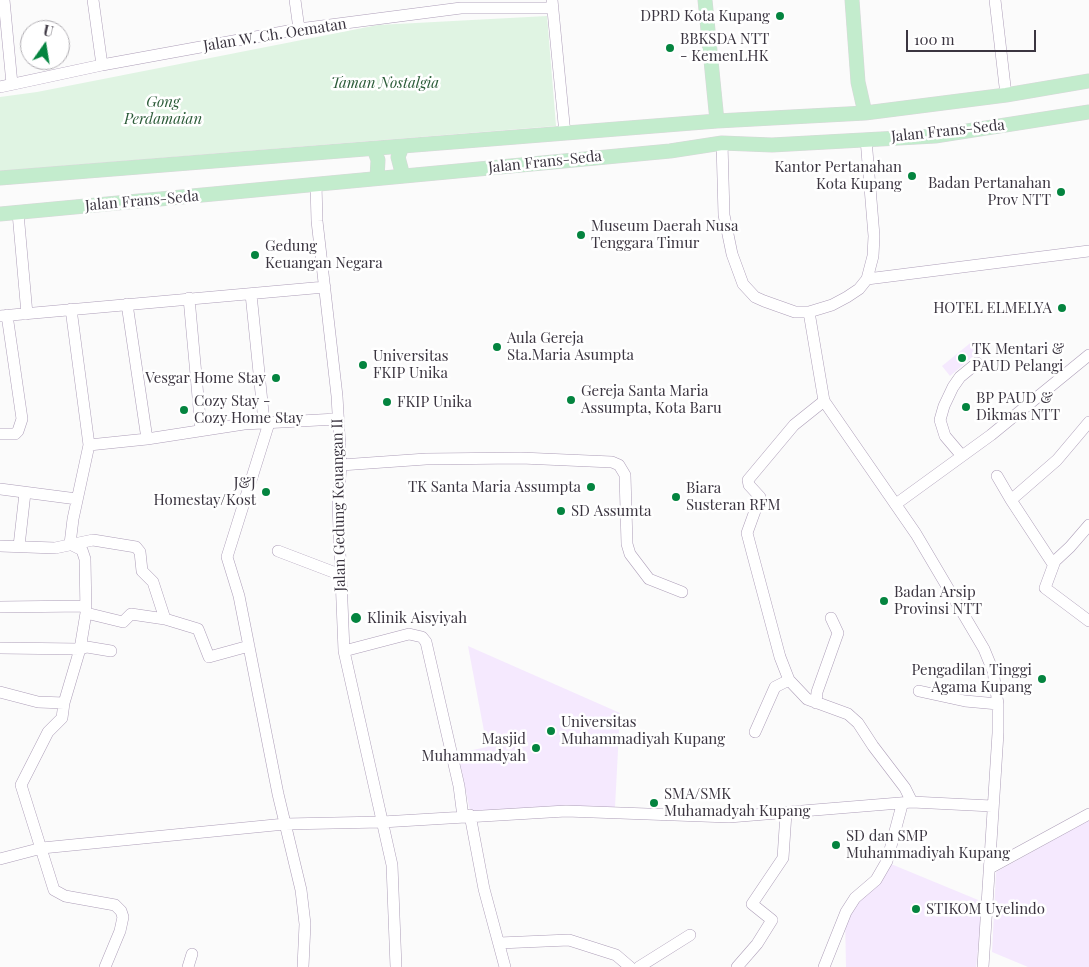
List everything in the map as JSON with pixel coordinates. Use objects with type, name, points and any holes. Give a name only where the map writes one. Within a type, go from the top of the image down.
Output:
[{"type":"main road","points":[[705,0],[718,121]]},
{"type":"main road","points":[[852,0],[858,82],[865,113]]},
{"type":"main road","name":"Jalan Frans-Seda","points":[[0,178],[718,121],[865,113],[1006,95],[1089,81]]},
{"type":"main road","name":"Jalan Frans-Seda","points":[[0,214],[670,151],[722,143],[772,144],[945,134],[1089,112]]},
{"type":"main road","points":[[402,147],[398,157],[403,176]]},
{"type":"main road","points":[[374,149],[378,160],[377,178]]},
{"type":"street","points":[[93,0],[102,65]]},
{"type":"street","points":[[295,0],[299,30]]},
{"type":"street","points":[[995,0],[1006,95]]},
{"type":"street","name":"Jalan W. Ch. Oematan","points":[[0,87],[102,65],[299,30],[461,4],[553,4]]},
{"type":"street","points":[[553,4],[565,134]]},
{"type":"street","points":[[3,5],[12,84]]},
{"type":"street","points":[[722,143],[724,215],[732,254],[743,284],[755,297],[764,301],[796,312],[808,312],[847,297],[859,289],[867,279],[873,256],[874,236],[866,139]]},
{"type":"street","name":"Jalan Gedung Keuangan II","points":[[316,184],[317,221],[337,396],[341,465],[338,504],[344,651],[392,874],[396,967]]},
{"type":"street","points":[[18,213],[27,314]]},
{"type":"street","points":[[867,279],[1089,251]]},
{"type":"street","points":[[0,434],[15,434],[22,419],[4,316],[325,287]]},
{"type":"street","points":[[251,294],[266,423],[227,557],[249,646],[302,899],[306,924],[303,967]]},
{"type":"street","points":[[189,298],[201,430]]},
{"type":"street","points":[[127,304],[147,439]]},
{"type":"street","points":[[70,544],[77,499],[89,445],[71,309]]},
{"type":"street","points":[[808,312],[824,401],[864,462],[896,504],[950,589],[984,649],[993,671],[998,704],[983,966]]},
{"type":"street","points":[[896,504],[991,435],[1089,355]]},
{"type":"street","points":[[962,456],[945,436],[940,420],[953,387],[960,377],[977,363]]},
{"type":"street","points":[[824,401],[794,425],[748,480],[749,485],[760,497],[749,528],[749,537],[780,657],[789,680],[801,694],[816,703],[848,714],[858,723],[905,788],[907,804],[887,861],[876,880],[855,898],[846,912],[824,967]]},
{"type":"street","points":[[89,445],[266,423],[337,419]]},
{"type":"street","points":[[1011,500],[1057,460],[1089,422]]},
{"type":"street","points":[[341,465],[426,459],[521,458],[612,462],[620,466],[625,475],[627,544],[630,554],[650,579],[682,592]]},
{"type":"street","points":[[997,476],[1053,564]]},
{"type":"street","points":[[0,489],[77,499]]},
{"type":"street","points":[[19,546],[25,493]]},
{"type":"street","points":[[1089,525],[1053,564],[1045,588],[1089,621]]},
{"type":"street","points":[[0,546],[55,548],[92,540],[136,547],[140,552],[142,571],[153,582],[166,619]]},
{"type":"street","points":[[70,544],[82,550],[85,559],[86,610],[80,649],[64,703],[62,718],[48,732],[21,784],[54,890],[65,896],[114,904],[121,910],[123,917],[120,931],[105,967]]},
{"type":"street","points":[[278,551],[341,575]]},
{"type":"street","points":[[0,607],[86,610],[123,622],[131,614],[166,619],[200,630],[209,657],[249,646]]},
{"type":"street","points":[[816,703],[817,692],[838,633],[837,627],[831,618]]},
{"type":"street","points":[[344,651],[409,634],[422,637],[426,642],[484,889],[505,967]]},
{"type":"street","points":[[0,648],[80,649],[88,646],[111,651]]},
{"type":"street","points":[[754,732],[775,687],[789,680]]},
{"type":"street","points":[[919,691],[965,701],[998,704]]},
{"type":"street","points":[[0,692],[38,702],[64,703]]},
{"type":"street","points":[[0,859],[42,848],[285,824],[382,822],[566,811],[728,817],[907,804],[992,806]]},
{"type":"street","points":[[737,967],[757,944],[772,920],[752,904],[783,858],[786,813]]},
{"type":"street","points":[[990,868],[1089,814]]},
{"type":"street","points":[[639,967],[690,935]]},
{"type":"street","points":[[499,943],[569,940],[616,955],[630,967]]},
{"type":"street","points":[[188,967],[192,954]]},
{"type":"shaded area","name":"TK Mentari & PAUD Pelangi","points":[[974,340],[982,349],[950,376],[942,366]]},
{"type":"shaded area","name":"Universitas Muhammadiyah Kupang","points":[[468,646],[620,713],[615,807],[470,811],[458,753],[487,747]]},
{"type":"shaded area","points":[[1089,820],[1089,967],[1028,967],[992,952],[996,872]]},
{"type":"shaded area","name":"STIKOM Uyelindo","points":[[891,864],[983,902],[976,967],[846,967],[845,916]]},
{"type":"green space","name":"Taman Nostalgia","points":[[547,16],[556,126],[0,171],[0,97],[37,92],[378,25]]},
{"type":"place","name":"DPRD Kota Kupang","points":[[780,16]]},
{"type":"place","name":"BBKSDA NTT - KemenLHK","points":[[670,48]]},
{"type":"place","name":"Kantor Pertanahan Kota Kupang","points":[[912,176]]},
{"type":"place","name":"Badan Pertanahan Prov NTT","points":[[1061,192]]},
{"type":"place","name":"Museum Daerah Nusa Tenggara Timur","points":[[581,235]]},
{"type":"place","name":"Gedung Keuangan Negara","points":[[255,255]]},
{"type":"place","name":"HOTEL ELMELYA","points":[[1062,308]]},
{"type":"place","name":"Aula Gereja Sta.Maria Asumpta","points":[[497,347]]},
{"type":"place","name":"TK Mentari & PAUD Pelangi","points":[[962,358]]},
{"type":"place","name":"Universitas FKIP Unika","points":[[363,365]]},
{"type":"place","name":"Vesgar Home Stay","points":[[276,378]]},
{"type":"place","name":"Gereja Santa Maria Assumpta, Kota Baru","points":[[571,400]]},
{"type":"place","name":"FKIP Unika","points":[[387,402]]},
{"type":"place","name":"BP PAUD & Dikmas NTT","points":[[966,407]]},
{"type":"place","name":"Cozy Stay - Cozy Home Stay","points":[[184,410]]},
{"type":"place","name":"TK Santa Maria Assumpta","points":[[591,487]]},
{"type":"place","name":"J&J Homestay/Kost","points":[[266,492]]},
{"type":"place","name":"Biara Susteran RFM","points":[[676,497]]},
{"type":"place","name":"SD Assumta","points":[[561,511]]},
{"type":"place","name":"Badan Arsip Provinsi NTT","points":[[884,601]]},
{"type":"place","name":"Klinik Aisyiyah","points":[[356,618]]},
{"type":"place","name":"Pengadilan Tinggi Agama Kupang","points":[[1042,679]]},
{"type":"place","name":"Universitas Muhammadiyah Kupang","points":[[551,731]]},
{"type":"place","name":"Masjid Muhammadyah","points":[[536,748]]},
{"type":"place","name":"SMA/SMK Muhamadyah Kupang","points":[[654,803]]},
{"type":"place","name":"SD dan SMP Muhammadiyah Kupang","points":[[836,845]]},
{"type":"place","name":"STIKOM Uyelindo","points":[[916,909]]},
{"type":"park label","name":"Gong Perdamaian","points":[[163,110]]}]
